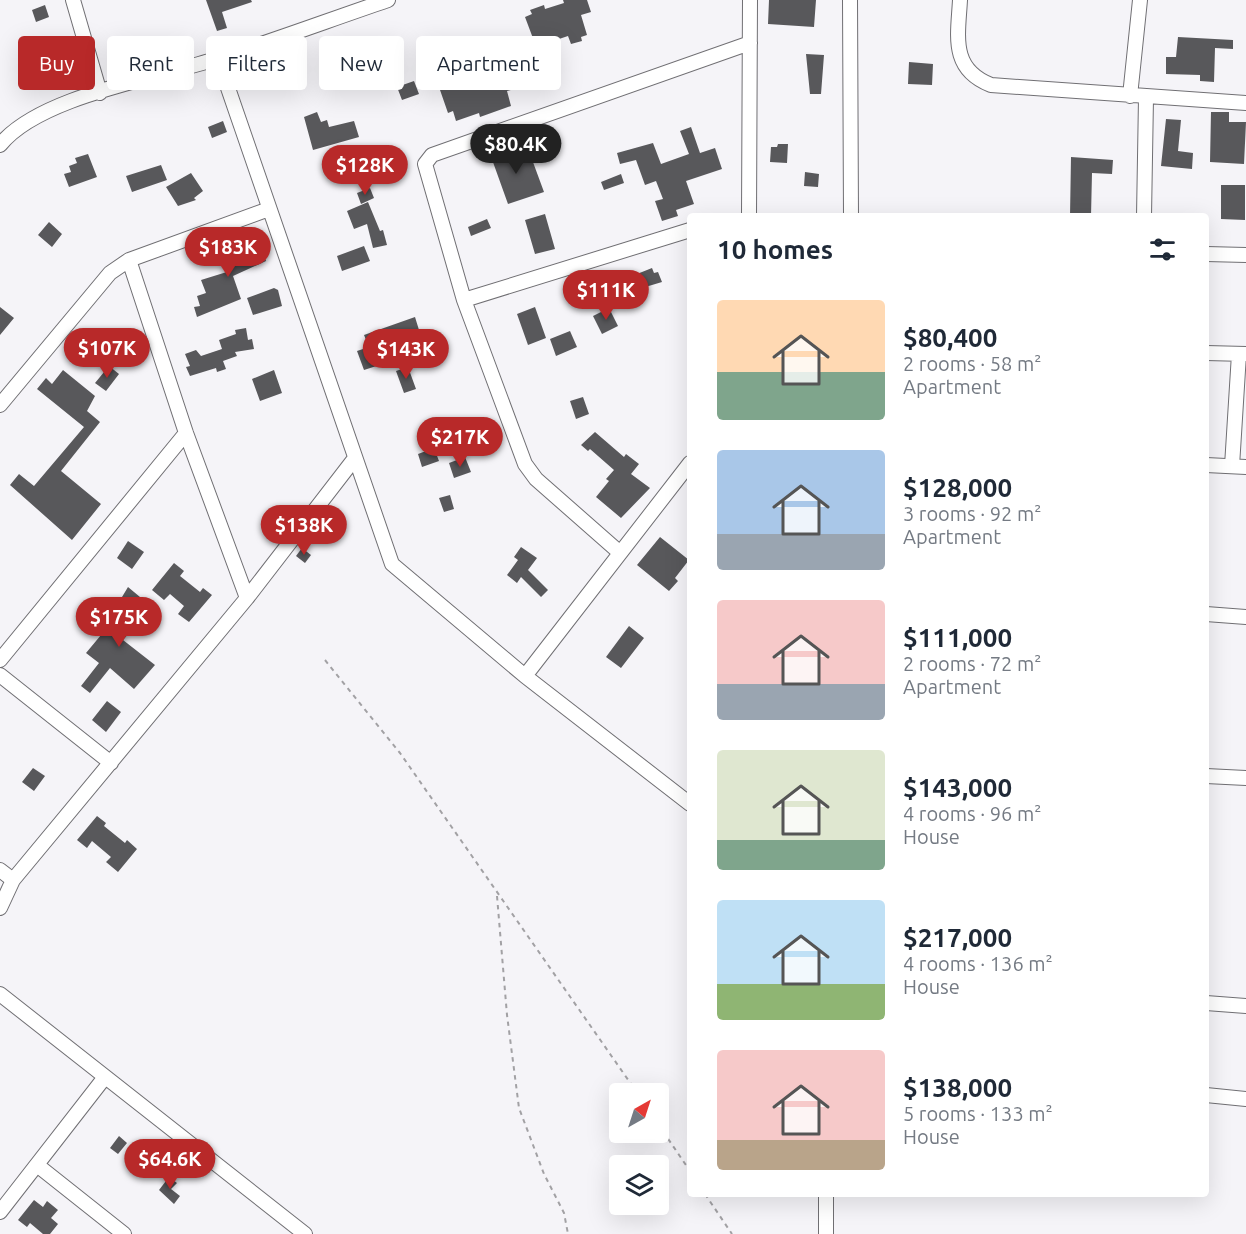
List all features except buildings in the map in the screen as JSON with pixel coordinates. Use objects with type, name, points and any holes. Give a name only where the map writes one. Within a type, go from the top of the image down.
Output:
[{"type":"street","points":[[73,0],[100,93]]},
{"type":"street","points":[[284,36],[388,0]]},
{"type":"street","points":[[745,213],[750,0]]},
{"type":"street","points":[[850,0],[851,213]]},
{"type":"street","points":[[960,0],[960,57],[965,68],[978,80],[1008,87],[1246,103]]},
{"type":"street","points":[[1130,96],[1140,0]]},
{"type":"street","points":[[620,552],[536,479],[525,464],[464,300],[424,168],[429,158],[750,44]]},
{"type":"street","points":[[0,146],[21,124],[100,93],[206,62]]},
{"type":"street","points":[[228,90],[392,564],[401,574],[525,676],[687,802]]},
{"type":"street","points":[[1144,213],[1146,98]]},
{"type":"street","points":[[0,405],[110,273],[129,260],[268,209]]},
{"type":"street","points":[[464,300],[687,231]]},
{"type":"street","points":[[1209,254],[1246,255]]},
{"type":"street","points":[[129,260],[186,433],[246,598]]},
{"type":"street","points":[[1209,353],[1243,354],[1239,467],[1209,465]]},
{"type":"street","points":[[0,660],[186,433]]},
{"type":"street","points":[[0,908],[13,880],[246,598],[355,458]]},
{"type":"street","points":[[525,676],[687,467]]},
{"type":"street","points":[[1209,614],[1246,617]]},
{"type":"street","points":[[0,675],[111,763]]},
{"type":"street","points":[[1209,776],[1246,778]]},
{"type":"street","points":[[0,870],[13,880]]},
{"type":"street","points":[[0,994],[305,1234]]},
{"type":"street","points":[[1209,1003],[1246,1006]]},
{"type":"street","points":[[0,1212],[105,1077]]},
{"type":"street","points":[[1209,1095],[1246,1098]]},
{"type":"street","points":[[37,1165],[124,1234]]},
{"type":"street","points":[[826,1197],[826,1234]]},
{"type":"path","points":[[326,660],[400,753],[631,1083]]},
{"type":"path","points":[[497,893],[507,1015],[519,1108],[544,1174],[564,1213],[568,1234]]},
{"type":"path","points":[[669,1140],[687,1167]]},
{"type":"path","points":[[707,1197],[732,1234]]}]
